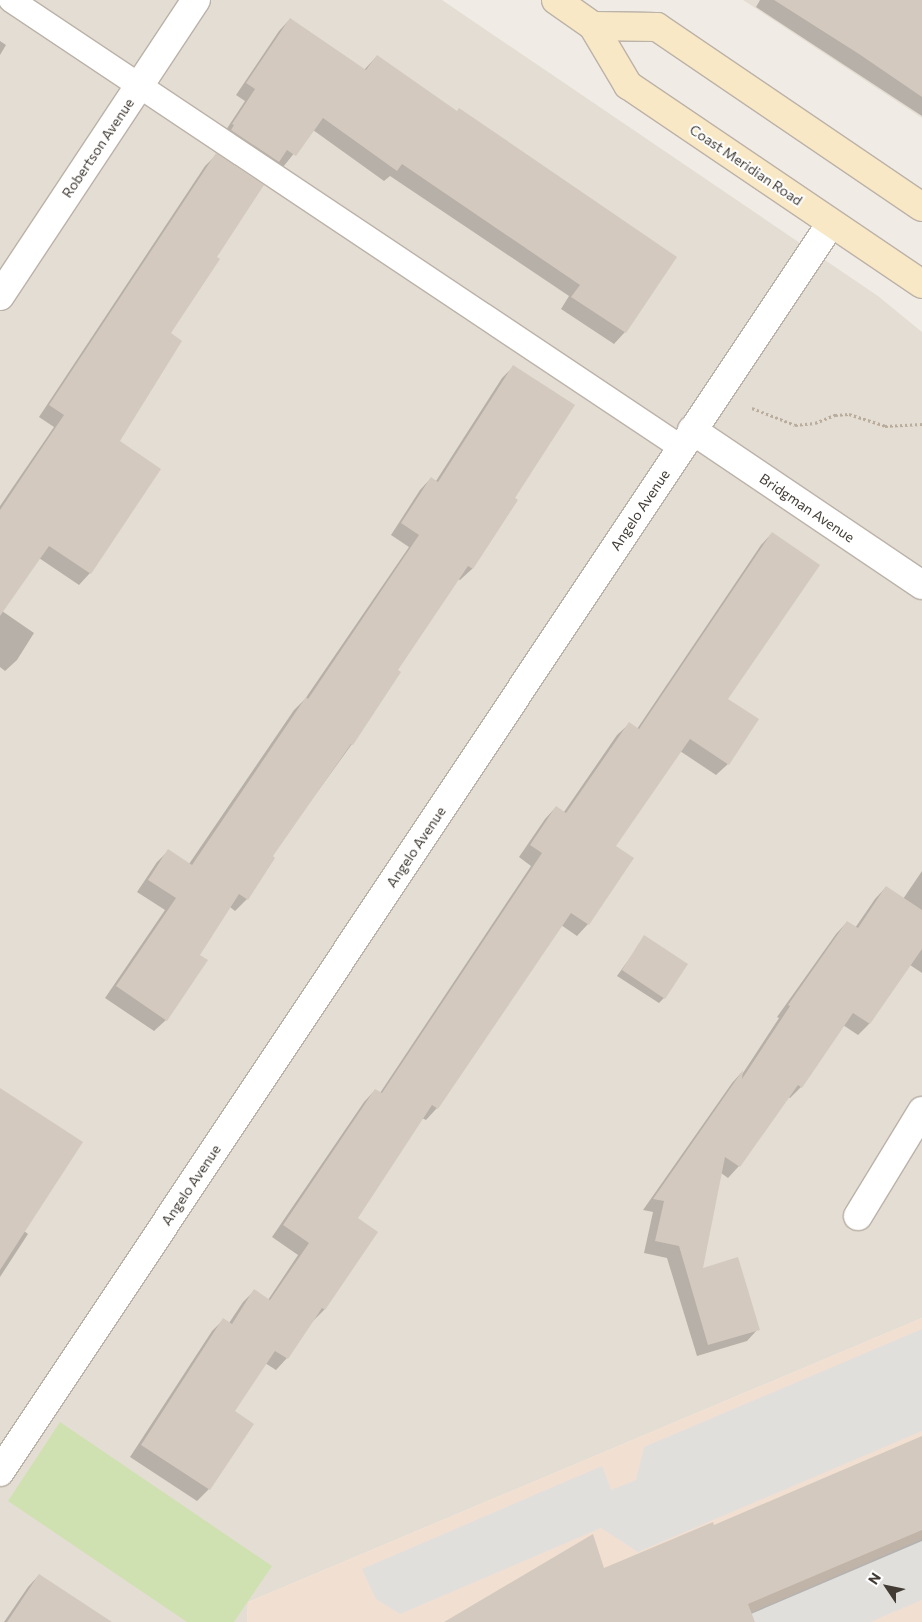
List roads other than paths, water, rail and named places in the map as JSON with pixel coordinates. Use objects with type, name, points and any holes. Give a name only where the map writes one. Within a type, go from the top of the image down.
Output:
[{"type":"main road","name":"Coast Meridian Road","points":[[556,0],[593,26],[628,85],[922,284]]},
{"type":"main road","points":[[593,26],[657,27],[922,207]]},
{"type":"street","name":"Robertson Avenue","points":[[0,296],[196,0]]},
{"type":"street","name":"Angelo Avenue","points":[[0,1472],[831,222]]},
{"type":"street","name":"Bridgman Avenue","points":[[687,439],[922,585]]},
{"type":"street","points":[[858,1216],[922,1111]]},
{"type":"lane","points":[[11,0],[140,86],[687,439]]}]
